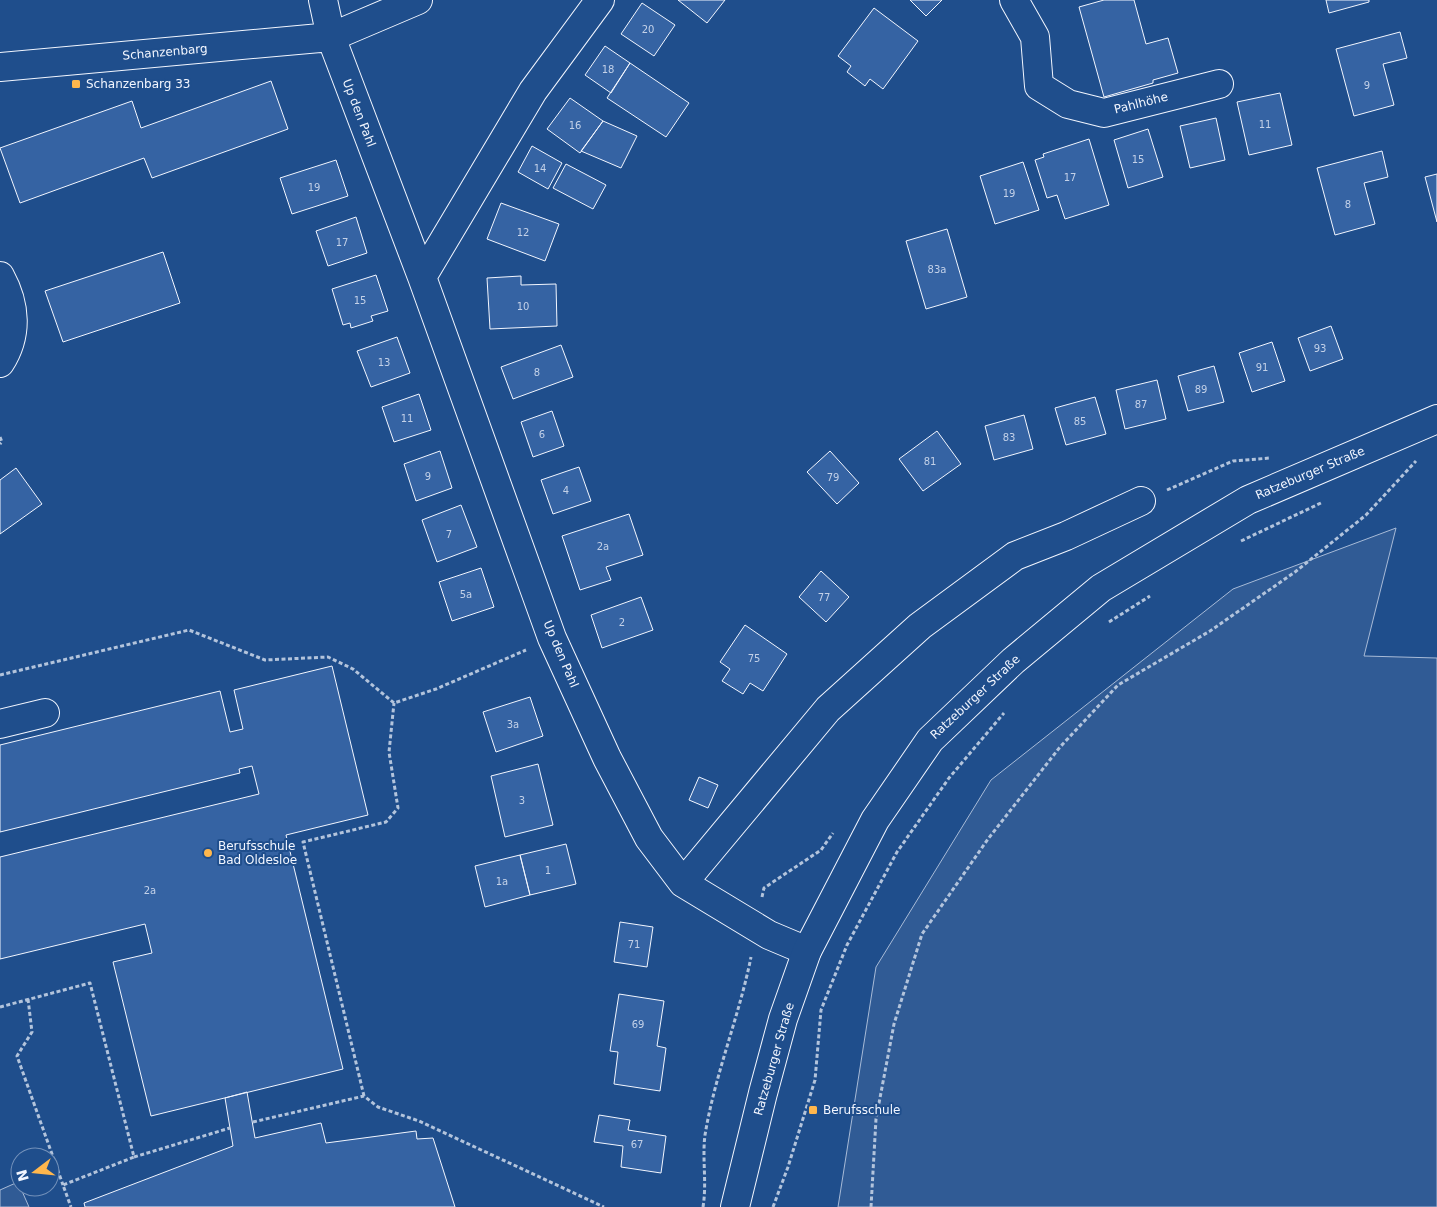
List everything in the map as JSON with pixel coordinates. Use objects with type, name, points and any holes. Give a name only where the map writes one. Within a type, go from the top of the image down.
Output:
[{"type":"street","name":"Up den Pahl","points":[[323,0],[331,37],[422,276],[552,638],[608,758],[649,838],[683,883],[769,935],[806,951]]},
{"type":"street","points":[[331,37],[418,0]]},
{"type":"street","points":[[422,276],[533,91],[600,0]]},
{"type":"street","name":"Pahlhöhe","points":[[1014,0],[1035,37],[1039,86],[1068,104],[1104,112],[1219,84]]},
{"type":"street","name":"Schanzenbarg","points":[[0,67],[331,37]]},
{"type":"street","points":[[0,276],[11,301],[13,331],[8,351],[0,363]]},
{"type":"street","name":"Ratzeburger Straße","points":[[735,1207],[765,1084],[806,951],[875,820],[930,740],[1012,661],[1101,588],[1248,500],[1437,419]]},
{"type":"street","points":[[683,883],[828,709],[920,626],[1015,556],[1066,536],[1142,501]]},
{"type":"street","points":[[0,724],[45,713]]},
{"type":"path","points":[[0,437],[2,442],[0,444]]},
{"type":"path","points":[[871,1207],[876,1120],[894,1024],[922,934],[988,838],[1060,747],[1118,685],[1210,631],[1295,572],[1366,515],[1421,456],[1412,460]]},
{"type":"path","points":[[1142,501],[1233,461],[1277,457]]},
{"type":"path","points":[[1233,544],[1331,498]]},
{"type":"path","points":[[1102,626],[1151,595]]},
{"type":"path","points":[[0,675],[189,630],[264,660],[328,657],[353,669],[394,703]]},
{"type":"path","points":[[394,703],[445,685],[552,638]]},
{"type":"path","points":[[394,703],[389,752],[398,808],[386,822],[304,842],[364,1096],[378,1107],[420,1121],[604,1207]]},
{"type":"path","points":[[773,1207],[788,1167],[815,1080],[821,1010],[847,945],[897,852],[949,778],[1007,709]]},
{"type":"path","points":[[0,1007],[90,983],[134,1157]]},
{"type":"path","points":[[28,999],[32,1032],[17,1056],[71,1207]]},
{"type":"path","points":[[253,1122],[364,1096]]},
{"type":"path","points":[[63,1186],[134,1157],[230,1128]]},
{"type":"shaded area","points":[[1396,528],[1364,656],[1437,658],[1437,1207],[838,1207],[876,967],[991,780],[1233,589]]},
{"type":"shaded area","points":[[10,1186],[10,1197],[25,1197],[29,1207],[0,1207],[0,1190]]},
{"type":"building","points":[[678,0],[725,0],[707,23]]},
{"type":"building","points":[[910,0],[942,0],[926,16]]},
{"type":"building","points":[[1104,0],[1134,0],[1146,44],[1168,38],[1178,73],[1153,80],[1153,83],[1104,97],[1079,7]]},
{"type":"building","points":[[1326,0],[1369,0],[1369,2],[1329,13]]},
{"type":"building","points":[[642,3],[675,25],[654,56],[621,34]]},
{"type":"building","points":[[874,8],[918,41],[883,89],[870,79],[865,86],[847,72],[851,66],[838,56]]},
{"type":"building","points":[[1400,32],[1407,58],[1383,64],[1394,105],[1354,116],[1336,49]]},
{"type":"building","points":[[605,46],[630,63],[611,93],[585,75]]},
{"type":"building","points":[[630,63],[689,103],[666,137],[607,98]]},
{"type":"building","points":[[271,81],[288,129],[152,178],[144,158],[20,203],[0,148],[132,101],[141,128]]},
{"type":"building","points":[[1280,93],[1292,145],[1249,155],[1237,102]]},
{"type":"building","points":[[570,98],[603,121],[580,153],[547,129]]},
{"type":"building","points":[[1216,118],[1225,160],[1190,168],[1180,126]]},
{"type":"building","points":[[603,121],[637,136],[621,168],[581,151]]},
{"type":"building","points":[[1148,129],[1163,177],[1128,188],[1114,140]]},
{"type":"building","points":[[1089,139],[1109,205],[1065,219],[1057,195],[1047,198],[1035,160],[1044,157],[1043,154]]},
{"type":"building","points":[[532,146],[562,163],[548,189],[518,172]]},
{"type":"building","points":[[1382,151],[1388,177],[1364,183],[1375,224],[1335,235],[1317,168]]},
{"type":"building","points":[[336,160],[348,196],[292,214],[280,178]]},
{"type":"building","points":[[1023,162],[1039,210],[995,224],[980,176]]},
{"type":"building","points":[[566,164],[606,185],[593,209],[553,188]]},
{"type":"building","points":[[1437,174],[1437,222],[1425,177]]},
{"type":"building","points":[[501,203],[559,224],[545,261],[487,239]]},
{"type":"building","points":[[356,217],[367,253],[328,266],[316,231]]},
{"type":"building","points":[[947,229],[967,297],[926,309],[906,241]]},
{"type":"building","points":[[163,252],[180,303],[63,342],[45,291]]},
{"type":"building","points":[[376,275],[388,311],[371,316],[373,321],[351,328],[350,323],[343,325],[332,289]]},
{"type":"building","points":[[521,276],[521,285],[556,284],[557,326],[490,329],[487,278]]},
{"type":"building","points":[[1331,326],[1343,359],[1310,371],[1298,338]]},
{"type":"building","points":[[397,337],[410,373],[371,387],[357,351]]},
{"type":"building","points":[[1272,342],[1285,381],[1252,392],[1239,353]]},
{"type":"building","points":[[561,345],[573,377],[513,399],[501,367]]},
{"type":"building","points":[[1214,366],[1224,402],[1188,411],[1178,376]]},
{"type":"building","points":[[1157,380],[1166,419],[1125,429],[1116,390]]},
{"type":"building","points":[[419,394],[431,430],[394,442],[382,407]]},
{"type":"building","points":[[1095,397],[1106,434],[1066,445],[1055,408]]},
{"type":"building","points":[[552,411],[564,446],[533,457],[521,422]]},
{"type":"building","points":[[1024,415],[1033,449],[994,460],[985,426]]},
{"type":"building","points":[[937,431],[961,464],[923,491],[899,459]]},
{"type":"building","points":[[440,451],[452,488],[416,501],[404,464]]},
{"type":"building","points":[[830,451],[859,483],[837,504],[807,472]]},
{"type":"building","points":[[579,467],[591,501],[553,514],[541,480]]},
{"type":"building","points":[[16,468],[42,504],[0,534],[0,480]]},
{"type":"building","points":[[461,505],[477,547],[437,562],[422,520]]},
{"type":"building","points":[[629,514],[643,555],[606,567],[611,580],[580,590],[562,536]]},
{"type":"building","points":[[481,568],[494,607],[452,621],[439,582]]},
{"type":"building","points":[[821,571],[849,597],[826,622],[799,597]]},
{"type":"building","points":[[641,597],[653,630],[602,648],[591,615]]},
{"type":"building","points":[[745,625],[787,654],[763,691],[750,683],[743,694],[722,681],[730,669],[720,662]]},
{"type":"building","points":[[332,666],[368,815],[286,835],[343,1069],[151,1116],[113,962],[152,953],[145,924],[0,959],[0,857],[259,794],[252,766],[239,769],[240,773],[0,832],[0,745],[220,691],[230,732],[243,729],[234,690]]},
{"type":"building","points":[[530,697],[543,736],[496,752],[483,712]]},
{"type":"building","points":[[538,764],[553,825],[505,837],[491,776]]},
{"type":"building","points":[[699,777],[718,785],[708,808],[689,800]]},
{"type":"building","points":[[566,844],[576,884],[530,895],[520,855]]},
{"type":"building","points":[[520,855],[530,895],[485,907],[475,866]]},
{"type":"building","points":[[620,922],[653,927],[647,967],[614,962]]},
{"type":"building","points":[[619,994],[664,1001],[657,1046],[666,1048],[660,1091],[614,1084],[618,1052],[610,1051]]},
{"type":"building","points":[[247,1092],[255,1138],[321,1123],[326,1143],[416,1131],[417,1139],[433,1138],[455,1207],[85,1207],[84,1203],[233,1146],[225,1098]]},
{"type":"building","points":[[599,1115],[630,1120],[628,1130],[666,1136],[661,1173],[621,1167],[623,1146],[594,1142]]},
{"type":"place","name":"Schanzenbarg 33","points":[[76,84]]},
{"type":"place","name":"Berufsschule Bad Oldesloe","points":[[208,853]]},
{"type":"place","name":"Berufsschule","points":[[813,1110]]}]
